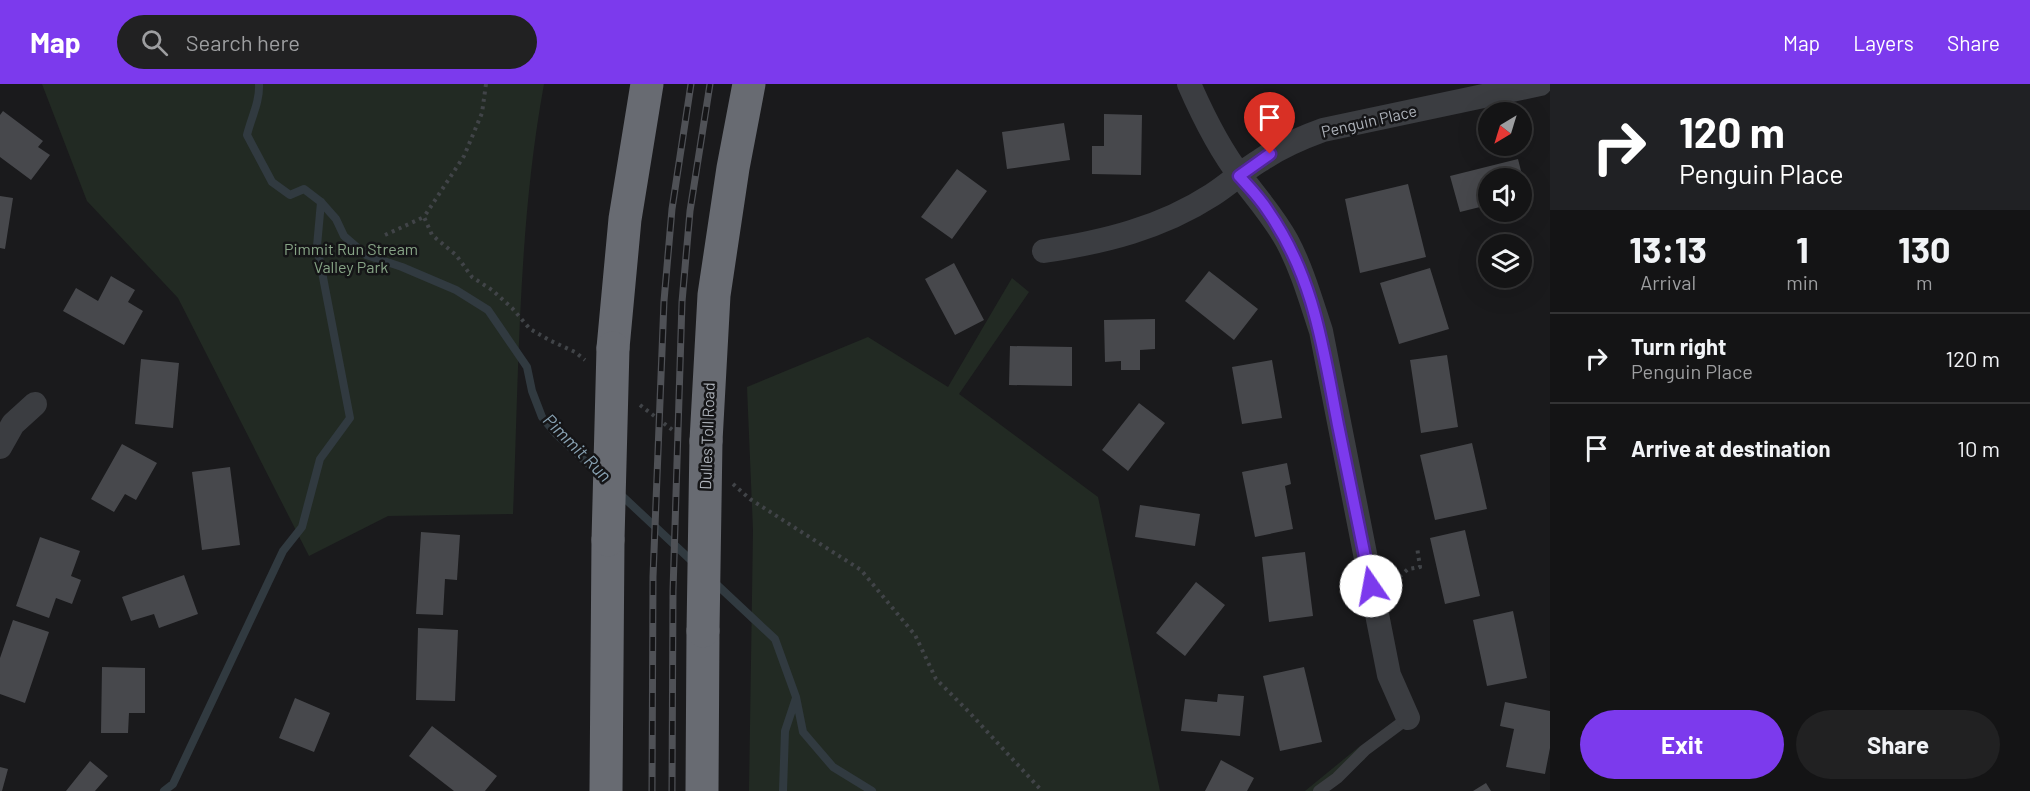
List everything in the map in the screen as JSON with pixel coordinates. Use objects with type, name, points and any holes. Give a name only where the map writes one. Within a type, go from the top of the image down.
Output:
[{"type":"highway","points":[[606,791],[608,540],[613,348],[626,219],[647,84]]},
{"type":"highway","name":"Dulles Toll Road","points":[[702,791],[702,631],[706,441],[714,295],[748,84]]},
{"type":"street","points":[[1189,84],[1204,117],[1239,176],[1268,210],[1287,241],[1311,299],[1321,332],[1389,675],[1408,718]]},
{"type":"street","name":"Penguin Place","points":[[1044,250],[1084,245],[1139,230],[1170,218],[1211,196],[1261,160],[1298,139],[1323,130],[1540,84]]},
{"type":"street","points":[[0,447],[13,424],[35,404]]},
{"type":"lane","points":[[1319,791],[1337,778],[1365,750],[1408,718]]},
{"type":"path","points":[[385,235],[424,217]]},
{"type":"path","points":[[1394,582],[1408,569],[1420,567],[1417,547]]},
{"type":"green space","name":"Pimmit Run Stream Valley Park","points":[[42,84],[544,84],[535,137],[524,244],[513,514],[388,516],[309,556],[178,298],[87,201]]},
{"type":"green space","points":[[1012,278],[1029,292],[959,394],[1098,497],[1160,791],[749,791],[753,530],[747,387],[868,337],[948,387]]},
{"type":"green space","points":[[1360,746],[1365,759],[1326,791],[1305,791]]},
{"type":"building","points":[[3,111],[43,141],[38,147],[50,155],[31,180],[0,157],[0,115]]},
{"type":"building","points":[[1104,114],[1142,115],[1141,175],[1092,174],[1092,146],[1104,146]]},
{"type":"building","points":[[1064,123],[1070,160],[1007,169],[1002,132]]},
{"type":"building","points":[[1518,159],[1520,168],[1482,168]]},
{"type":"building","points":[[957,169],[987,191],[952,239],[921,217]]},
{"type":"building","points":[[1478,169],[1478,208],[1460,212],[1450,176]]},
{"type":"building","points":[[1408,184],[1426,257],[1360,273],[1345,199]]},
{"type":"building","points":[[0,196],[13,198],[5,249],[0,248]]},
{"type":"building","points":[[954,263],[984,320],[955,335],[925,279]]},
{"type":"building","points":[[1430,268],[1449,329],[1399,344],[1380,283]]},
{"type":"building","points":[[1209,271],[1258,309],[1234,340],[1185,301]]},
{"type":"building","points":[[111,276],[135,290],[128,302],[143,311],[124,345],[63,311],[76,288],[98,301]]},
{"type":"building","points":[[1155,319],[1155,349],[1140,350],[1140,370],[1121,370],[1121,361],[1105,362],[1104,320]]},
{"type":"building","points":[[1010,346],[1072,347],[1072,386],[1009,385]]},
{"type":"building","points":[[1447,355],[1458,427],[1421,433],[1410,360]]},
{"type":"building","points":[[141,359],[179,363],[173,428],[135,424]]},
{"type":"building","points":[[1272,360],[1282,418],[1242,424],[1232,367]]},
{"type":"building","points":[[1139,403],[1165,423],[1128,471],[1102,450]]},
{"type":"building","points":[[1472,443],[1487,509],[1435,520],[1420,455]]},
{"type":"building","points":[[122,444],[157,463],[136,500],[125,494],[114,512],[91,499]]},
{"type":"building","points":[[1287,463],[1291,484],[1285,486],[1293,529],[1255,537],[1242,472]]},
{"type":"building","points":[[230,467],[240,545],[202,550],[192,472]]},
{"type":"building","points":[[1140,505],[1200,514],[1195,546],[1135,537]]},
{"type":"building","points":[[1465,530],[1480,596],[1445,604],[1430,538]]},
{"type":"building","points":[[421,532],[460,535],[457,580],[445,579],[443,615],[416,614]]},
{"type":"building","points":[[40,537],[80,551],[71,576],[81,580],[72,604],[56,598],[49,618],[16,606]]},
{"type":"building","points":[[1305,552],[1313,616],[1269,622],[1262,557]]},
{"type":"building","points":[[184,575],[198,614],[159,628],[154,614],[131,621],[122,597]]},
{"type":"building","points":[[1196,582],[1225,605],[1185,656],[1156,633]]},
{"type":"building","points":[[1513,611],[1527,678],[1487,686],[1473,620]]},
{"type":"building","points":[[13,620],[49,632],[25,703],[0,694],[0,658]]},
{"type":"building","points":[[418,628],[458,630],[455,701],[416,700]]},
{"type":"building","points":[[102,667],[145,668],[145,713],[129,713],[128,733],[101,733]]},
{"type":"building","points":[[1304,667],[1322,742],[1280,751],[1263,676]]},
{"type":"building","points":[[1218,694],[1244,696],[1240,736],[1181,731],[1185,699],[1217,702]]},
{"type":"building","points":[[295,698],[330,713],[314,752],[279,738]]},
{"type":"building","points":[[1505,702],[1550,711],[1550,748],[1545,774],[1506,767],[1514,729],[1500,726]]},
{"type":"building","points":[[432,726],[497,776],[485,791],[454,791],[409,756]]},
{"type":"building","points":[[1221,760],[1254,778],[1247,791],[1205,791]]},
{"type":"building","points":[[90,761],[108,776],[95,791],[66,791]]},
{"type":"building","points":[[0,767],[8,769],[2,791],[0,791]]},
{"type":"building","points":[[1486,783],[1491,791],[1473,791]]},
{"type":"waterway","name":"Pimmit Run","points":[[259,84],[257,104],[247,135],[272,182],[290,195],[304,189],[321,202],[336,219],[344,236],[366,255],[402,267],[456,290],[488,310],[527,367],[532,391],[542,417],[555,433],[600,475]]},
{"type":"waterway","points":[[164,791],[173,784],[283,551],[302,527],[320,459],[350,418],[317,246],[321,202]]},
{"type":"waterway","name":"Pimmit Run","points":[[620,494],[694,563]]},
{"type":"waterway","name":"Pimmit Run","points":[[714,582],[775,639],[796,697],[803,732],[833,767],[872,791]]},
{"type":"waterway","points":[[783,791],[785,731],[796,698]]},
{"type":"railway","points":[[652,791],[653,577],[664,301],[672,209],[691,84]]},
{"type":"railway","points":[[672,791],[673,591],[682,302],[690,211],[710,84]]},
{"type":"route","points":[[1270,154],[1239,176],[1268,210],[1287,241],[1307,286],[1321,332],[1371,586]]}]
